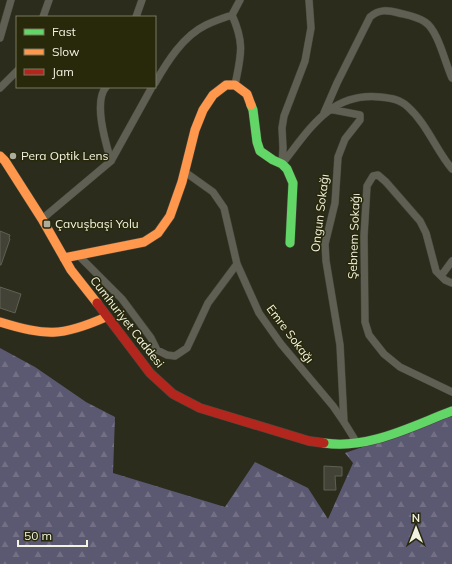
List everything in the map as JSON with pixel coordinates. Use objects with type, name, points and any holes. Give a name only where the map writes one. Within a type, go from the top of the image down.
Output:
[{"type":"main road","points":[[64,258],[144,242],[158,233],[170,216],[185,172],[195,130],[203,110],[213,95],[226,84],[235,84],[247,94],[253,110],[257,142],[260,151],[282,164],[287,169],[293,183],[290,243]]},
{"type":"main road","name":"Cumhuriyet Caddesi","points":[[0,156],[5,161],[42,219],[71,270],[150,373],[173,394],[200,408],[309,441],[329,444],[357,443],[375,440],[452,411]]},
{"type":"main road","points":[[0,322],[25,330],[50,334],[76,330],[106,316]]},
{"type":"street","points":[[0,38],[11,0]]},
{"type":"street","points":[[43,16],[49,0]]},
{"type":"street","points":[[136,16],[142,0]]},
{"type":"street","points":[[156,81],[167,63],[189,36],[205,25],[232,15],[240,0]]},
{"type":"street","points":[[282,164],[282,128],[284,116],[305,61],[311,28],[309,0]]},
{"type":"street","points":[[323,115],[337,83],[370,17],[379,11],[392,11],[428,23],[439,42],[452,78]]},
{"type":"street","points":[[232,15],[241,40],[241,55],[235,84]]},
{"type":"street","points":[[0,88],[16,73]]},
{"type":"street","points":[[105,88],[100,100],[105,139],[111,161]]},
{"type":"street","points":[[42,219],[111,161],[151,88]]},
{"type":"street","points":[[282,164],[309,130],[329,109],[348,99],[373,97],[396,99],[408,106],[422,124],[452,170]]},
{"type":"street","name":"Ongun Sokağı","points":[[329,109],[360,116],[360,120],[345,139],[338,157],[335,203],[325,244],[326,261],[340,345],[344,422]]},
{"type":"street","name":"Emre Sokağı","points":[[185,172],[213,192],[224,208],[237,264],[259,313],[281,344],[333,406],[357,443]]},
{"type":"street","name":"Şebnem Sokağı","points":[[441,276],[436,271],[426,233],[420,221],[386,182],[378,175],[373,176],[367,186],[364,236],[365,322],[369,335],[384,354],[400,367],[452,392]]},
{"type":"street","points":[[78,255],[122,299],[151,338],[157,350],[167,355],[175,356],[187,348],[208,303],[237,264]]},
{"type":"street","points":[[452,261],[441,276],[445,280],[452,283]]},
{"type":"green space","points":[[0,348],[35,367],[86,402],[115,417],[113,473],[225,507],[255,462],[308,488],[328,519],[353,463],[345,453],[452,416],[452,564],[0,564]]},
{"type":"building","points":[[0,231],[10,235],[1,265],[0,265]]},
{"type":"building","points":[[0,287],[21,294],[15,313],[0,308]]},
{"type":"building","points":[[324,466],[342,467],[342,476],[335,476],[336,490],[324,490]]},
{"type":"traffic: fast","points":[[251,105],[257,142],[260,151],[282,164],[287,169],[293,183],[290,243]]},
{"type":"traffic: fast","points":[[324,443],[357,443],[373,440],[406,430],[452,411]]},
{"type":"traffic: slow","points":[[64,258],[144,242],[158,233],[170,216],[182,182],[195,130],[203,110],[213,95],[226,85],[235,85],[247,94],[251,105]]},
{"type":"traffic: slow","points":[[0,156],[5,161],[42,219],[71,270],[97,303]]},
{"type":"traffic: slow","points":[[0,322],[30,330],[53,332],[77,328],[106,317]]},
{"type":"traffic: jam","points":[[97,303],[150,373],[173,394],[200,408],[309,441],[324,443]]},
{"type":"place","name":"Pera Optik Lens","points":[[13,156]]},
{"type":"place","name":"Çavuşbaşi Yolu","points":[[47,224]]}]
